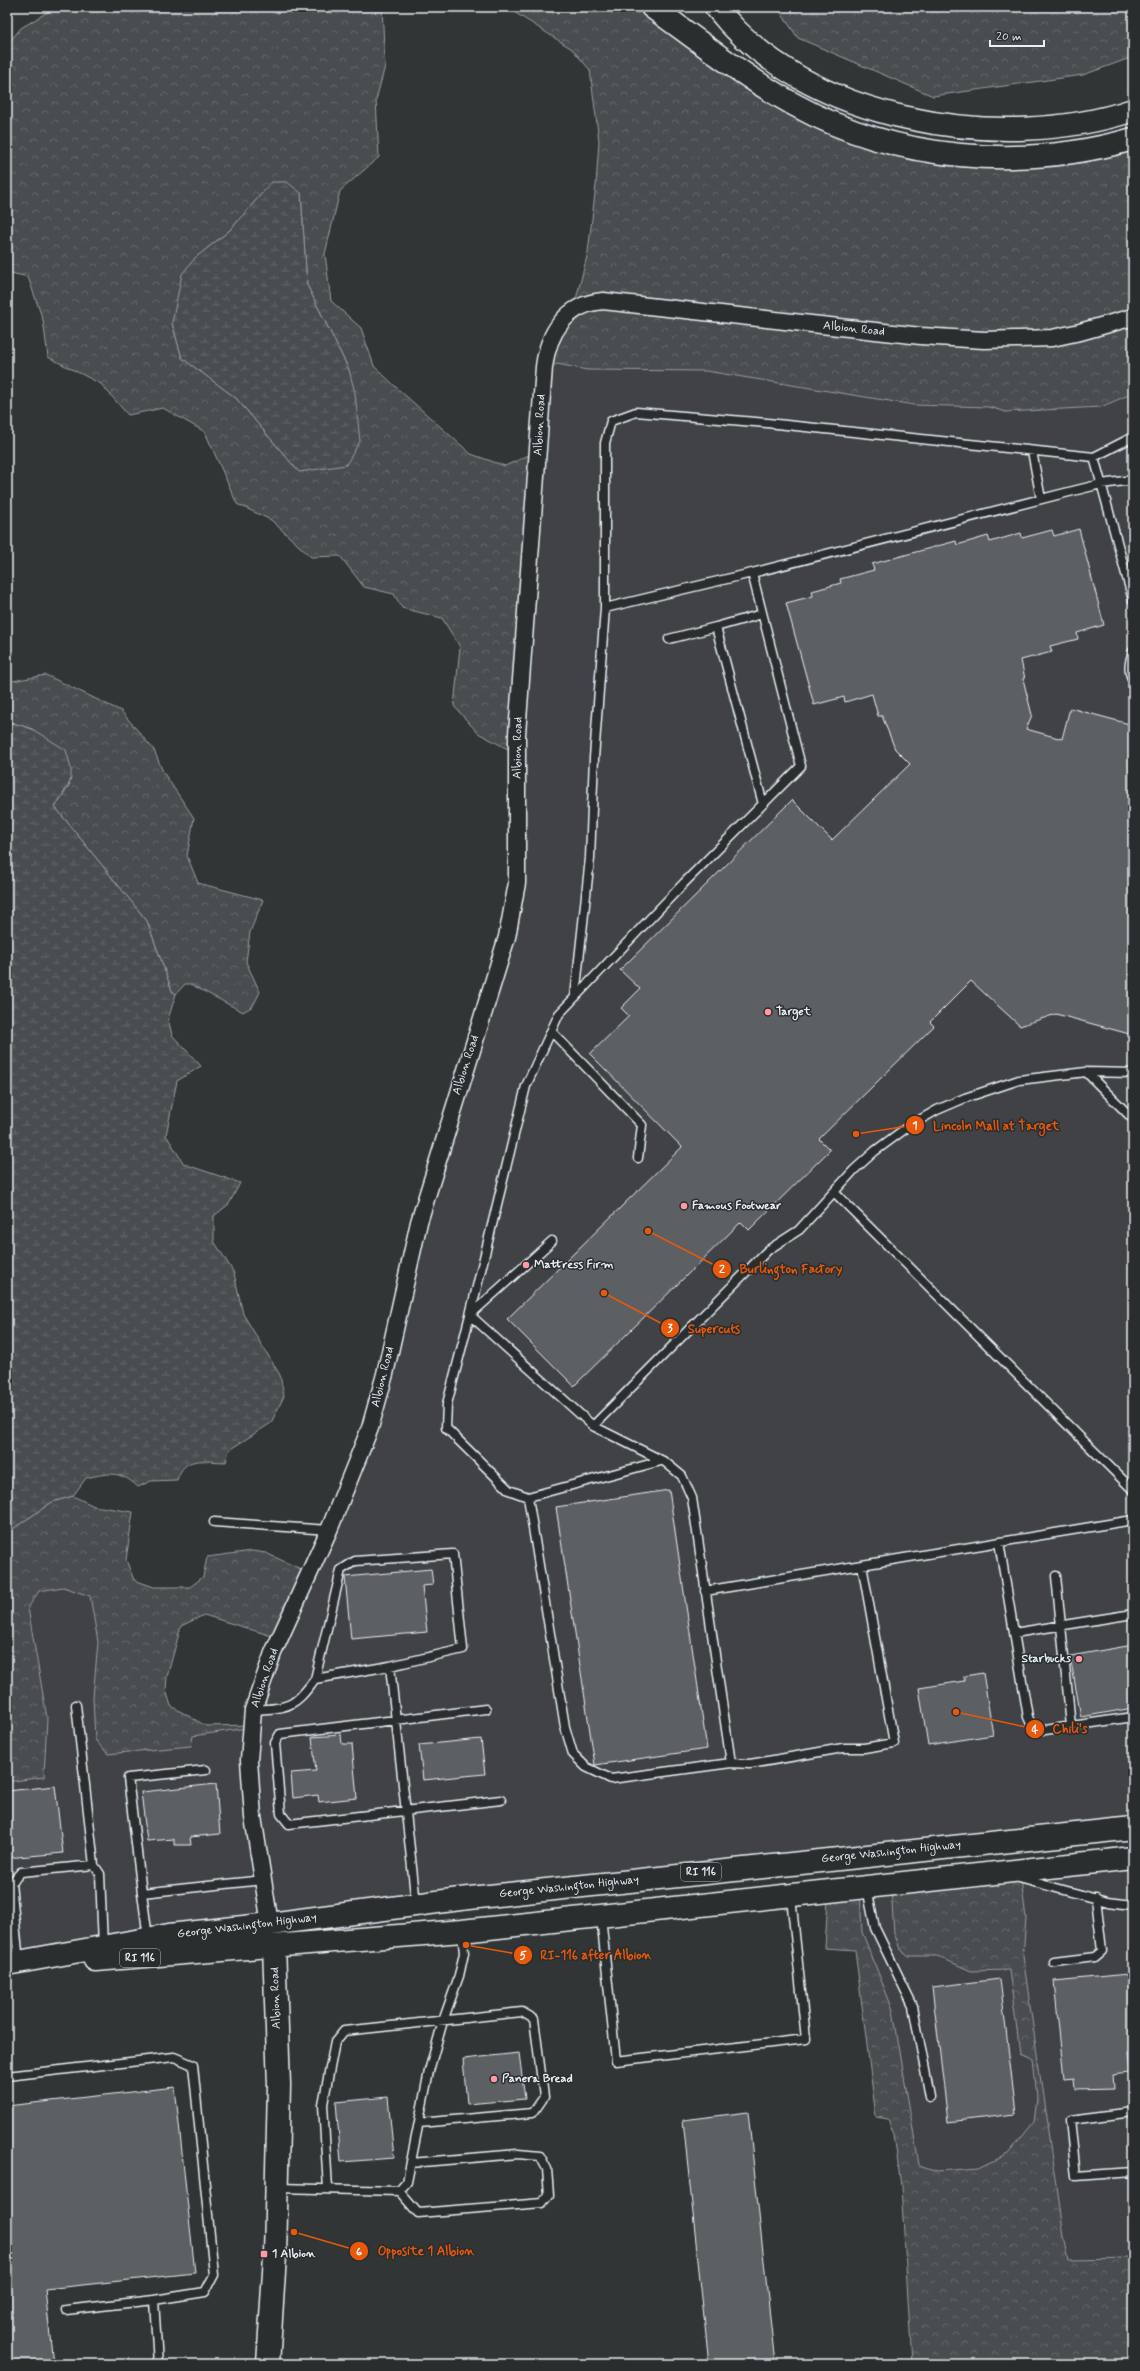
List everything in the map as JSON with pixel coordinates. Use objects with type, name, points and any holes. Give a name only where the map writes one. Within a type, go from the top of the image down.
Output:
[{"type":"main road","points":[[652,7],[774,93],[840,126],[887,142],[965,155],[1018,157],[1087,149],[1133,139]]},
{"type":"main road","points":[[716,7],[736,30],[753,45],[787,69],[829,91],[894,115],[941,124],[1015,129],[1083,122],[1133,110]]},
{"type":"main road","name":"George Washington Highway","points":[[11,1964],[148,1939],[604,1882],[1133,1828]]},
{"type":"main road","name":"George Washington Highway","points":[[11,1964],[158,1957],[462,1931],[791,1897],[1133,1858]]},
{"type":"main road","name":"Albion Road","points":[[268,2364],[276,2256],[279,2085],[274,1946],[270,1924]]},
{"type":"street","name":"Albion Road","points":[[270,1924],[254,1825],[249,1760],[253,1710],[273,1653],[329,1530],[370,1428],[385,1374],[417,1229],[512,918],[518,865],[518,716],[542,391],[546,355],[549,344],[560,323],[576,308],[584,304],[603,302],[921,336],[1017,340],[1080,332],[1133,317]]},
{"type":"lane","points":[[575,997],[590,858],[594,758],[605,608],[605,444],[611,421],[636,412],[715,418],[1094,457],[1133,437]]},
{"type":"lane","points":[[1032,451],[1041,499]]},
{"type":"lane","points":[[1094,457],[1133,600]]},
{"type":"lane","points":[[605,608],[752,573],[1101,484],[1133,480]]},
{"type":"lane","points":[[661,1461],[528,1497],[509,1490],[446,1428],[447,1404],[526,1086],[559,1014],[684,883],[801,766],[752,573]]},
{"type":"lane","points":[[669,639],[762,614]]},
{"type":"lane","points":[[716,627],[763,804]]},
{"type":"lane","points":[[1133,651],[1130,660],[1130,675],[1133,680]]},
{"type":"lane","points":[[551,1031],[642,1125],[638,1158]]},
{"type":"lane","points":[[593,1426],[768,1250],[799,1230],[875,1151],[909,1126],[937,1110],[965,1098],[1019,1080],[1086,1072],[1133,1073]]},
{"type":"lane","points":[[1086,1072],[1133,1119]]},
{"type":"lane","points":[[834,1192],[1133,1490]]},
{"type":"lane","points":[[470,1315],[552,1241]]},
{"type":"lane","points":[[470,1315],[593,1426],[661,1461],[682,1476],[692,1498],[731,1763]]},
{"type":"lane","points":[[528,1497],[565,1727],[573,1754],[586,1767],[611,1779],[731,1763],[750,1764],[843,1748],[864,1748],[894,1743],[862,1565]]},
{"type":"lane","points":[[705,1591],[1133,1520]]},
{"type":"lane","points":[[214,1522],[329,1530]]},
{"type":"lane","points":[[999,1542],[1028,1717],[1033,1728],[1045,1730],[1133,1717]]},
{"type":"lane","points":[[253,1710],[280,1708],[291,1705],[302,1698],[315,1679],[341,1570],[355,1561],[453,1554],[463,1649],[390,1666],[315,1679]]},
{"type":"lane","points":[[1056,1576],[1059,1626],[1071,1726]]},
{"type":"lane","points":[[1014,1633],[1133,1614]]},
{"type":"lane","points":[[390,1666],[416,1905]]},
{"type":"lane","points":[[76,1705],[94,1865],[100,1874],[103,1947]]},
{"type":"lane","points":[[486,1709],[280,1734],[275,1742],[281,1814],[288,1824],[501,1800]]},
{"type":"lane","points":[[148,1939],[128,1778],[206,1770]]},
{"type":"lane","points":[[11,1964],[11,1883],[21,1872],[94,1865]]},
{"type":"lane","points":[[1000,1873],[1096,1898],[1133,1905]]},
{"type":"lane","points":[[142,1893],[263,1880]]},
{"type":"lane","points":[[867,1888],[875,1928],[913,2006],[930,2097]]},
{"type":"lane","points":[[601,1917],[616,2061],[806,2039],[791,1897]]},
{"type":"lane","points":[[1054,1962],[1095,1957],[1102,1951],[1096,1898]]},
{"type":"lane","points":[[399,2191],[407,2182],[429,2071],[443,2021],[459,1976],[464,1952],[462,1931]]},
{"type":"lane","points":[[328,2189],[323,2104],[335,2042],[344,2031],[522,2012],[534,2019],[544,2097],[533,2113],[419,2123]]},
{"type":"lane","points":[[7,2076],[174,2057],[193,2065],[214,2275],[205,2292],[154,2300],[66,2310]]},
{"type":"lane","points":[[1133,2112],[1070,2120],[1076,2176],[1133,2172]]},
{"type":"lane","points":[[277,2188],[399,2191],[418,2213],[542,2203],[549,2195],[547,2169],[540,2156],[518,2154],[411,2163]]},
{"type":"lane","points":[[149,2364],[158,2364],[154,2300]]},
{"type":"shaded area","points":[[557,364],[587,370],[706,371],[914,405],[989,407],[1006,412],[1101,407],[1133,393],[1133,1831],[7,1962],[7,1782],[44,1776],[47,1718],[28,1607],[39,1591],[63,1587],[90,1596],[98,1642],[93,1697],[193,1736],[247,1728],[346,1496],[424,1213],[520,890],[520,815],[547,368]]},
{"type":"shaded area","points":[[1133,1863],[1133,2258],[1068,2259],[1063,2236],[1023,1956],[1026,1918],[1021,1879]]},
{"type":"shaded area","points":[[891,1890],[909,1956],[937,1956],[971,1971],[1009,1970],[1020,2052],[1033,2059],[1037,2099],[1034,2122],[1008,2154],[979,2168],[937,2171],[919,2165],[893,2010],[862,1932],[860,1893]]},
{"type":"green space","points":[[56,7],[382,7],[385,66],[376,100],[379,157],[340,191],[325,254],[331,301],[361,328],[374,366],[471,454],[505,466],[540,450],[519,755],[478,733],[454,706],[460,647],[442,618],[402,608],[394,594],[364,587],[340,556],[311,557],[271,520],[237,504],[205,432],[163,408],[128,415],[101,384],[48,357],[43,320],[28,277],[7,272],[7,45],[21,28]],"holes":[[[272,182],[301,193],[307,285],[349,370],[299,472],[236,398],[182,358],[172,323],[195,258],[229,231]]]},
{"type":"green space","points":[[469,7],[640,7],[714,58],[935,159],[1133,146],[1133,393],[1101,407],[1006,412],[989,407],[914,405],[706,371],[587,370],[557,364],[547,368],[573,311],[588,252],[596,185],[599,141],[590,70],[572,49],[514,12]]},
{"type":"green space","points":[[777,7],[1133,7],[1133,57],[1083,75],[933,96],[798,38]]},
{"type":"green space","points":[[272,182],[287,182],[301,193],[307,285],[349,370],[355,393],[360,441],[346,465],[299,472],[236,398],[182,358],[172,323],[182,274],[195,258],[229,231]]},
{"type":"green space","points":[[46,675],[121,711],[154,750],[163,772],[194,818],[187,856],[198,883],[263,900],[250,932],[246,962],[260,992],[253,1006],[243,1012],[190,984],[185,984],[176,994],[172,991],[147,921],[55,807],[70,784],[32,729],[7,721],[7,682]]},
{"type":"green space","points":[[7,721],[32,729],[66,750],[71,775],[68,785],[55,807],[147,921],[172,991],[176,994],[168,1019],[172,1035],[201,1066],[177,1081],[166,1135],[184,1164],[240,1183],[229,1204],[214,1216],[214,1241],[234,1273],[243,1314],[280,1375],[284,1396],[271,1423],[229,1450],[226,1462],[196,1461],[185,1466],[180,1472],[177,1480],[151,1481],[138,1487],[125,1478],[114,1474],[86,1478],[73,1496],[52,1502],[7,1533]]},
{"type":"green space","points":[[73,1496],[94,1506],[133,1512],[126,1560],[134,1580],[154,1587],[190,1587],[203,1577],[207,1557],[252,1551],[266,1553],[309,1573],[275,1637],[204,1615],[181,1626],[167,1677],[166,1690],[171,1706],[206,1726],[250,1725],[247,1728],[193,1736],[191,1746],[108,1754],[95,1740],[93,1697],[98,1642],[90,1596],[63,1587],[39,1591],[28,1608],[47,1718],[44,1777],[7,1782],[7,1533],[52,1502]]},
{"type":"green space","points":[[1021,1879],[1026,1918],[1023,1956],[1063,2236],[1068,2259],[1133,2258],[1133,2364],[912,2364],[901,2186],[894,2134],[888,2119],[876,2117],[855,1950],[825,1948],[828,1897],[860,1893],[862,1932],[893,2010],[919,2165],[937,2171],[979,2168],[1008,2154],[1034,2122],[1037,2099],[1033,2059],[1020,2053],[1009,1970],[971,1971],[937,1956],[909,1956],[900,1949],[894,1933],[891,1890]]},
{"type":"building","points":[[1079,529],[1104,625],[1077,633],[1078,639],[1050,646],[1052,652],[1021,660],[1025,679],[1023,679],[1032,715],[1026,729],[1062,739],[1070,708],[1133,725],[1133,1035],[1056,1014],[1020,1026],[971,981],[930,1022],[934,1026],[819,1139],[830,1150],[749,1230],[741,1222],[574,1386],[507,1319],[682,1147],[590,1054],[629,1016],[621,1008],[640,989],[620,970],[792,800],[832,840],[910,764],[895,749],[882,716],[878,716],[872,694],[845,702],[844,697],[814,705],[786,603],[813,596],[812,591],[841,583],[840,579],[874,570],[872,564],[956,541],[957,545],[988,536],[990,542],[1021,533],[1022,538],[1052,530],[1054,536]]},
{"type":"building","points":[[669,1490],[707,1749],[595,1765],[556,1507]]},
{"type":"building","points":[[431,1569],[433,1585],[422,1586],[427,1632],[351,1639],[345,1577]]},
{"type":"building","points":[[1133,1645],[1133,1708],[1081,1717],[1070,1656]]},
{"type":"building","points":[[983,1673],[993,1735],[928,1745],[919,1688],[964,1681],[964,1676]]},
{"type":"building","points":[[341,1735],[342,1744],[352,1744],[357,1798],[319,1802],[318,1795],[293,1798],[291,1773],[316,1771],[312,1737]]},
{"type":"building","points":[[481,1739],[485,1774],[423,1780],[419,1745]]},
{"type":"building","points":[[216,1784],[220,1834],[190,1837],[191,1845],[174,1845],[174,1839],[147,1841],[141,1792]]},
{"type":"building","points":[[55,1786],[63,1853],[7,1858],[7,1791]]},
{"type":"building","points":[[1128,1974],[1129,1987],[1133,1987],[1133,2053],[1127,2053],[1129,2072],[1113,2074],[1114,2089],[1075,2090],[1074,2078],[1064,2079],[1054,1981]]},
{"type":"building","points":[[1000,1979],[1016,2114],[948,2122],[932,1987]]},
{"type":"building","name":"Panera Bread","points":[[519,2053],[525,2099],[467,2104],[463,2059]]},
{"type":"building","points":[[175,2087],[195,2273],[45,2289],[53,2364],[7,2364],[7,2106]]},
{"type":"building","points":[[388,2097],[394,2158],[341,2162],[336,2102]]},
{"type":"building","points":[[748,2112],[775,2364],[709,2364],[683,2120]]},
{"type":"place","name":"Target","points":[[768,1012]]},
{"type":"place","name":"Lincoln Mall at Target","points":[[856,1134]]},
{"type":"place","name":"Famous Footwear","points":[[684,1206]]},
{"type":"place","name":"Burlington Factory","points":[[648,1231]]},
{"type":"place","name":"Mattress Firm","points":[[526,1265]]},
{"type":"place","name":"Supercuts","points":[[604,1293]]},
{"type":"place","name":"Starbucks","points":[[1079,1659]]},
{"type":"place","name":"Chili's","points":[[956,1712]]},
{"type":"place","name":"RI-116 after Albion","points":[[466,1945]]},
{"type":"place","name":"Panera Bread","points":[[494,2079]]},
{"type":"place","name":"Opposite 1 Albion","points":[[294,2232]]},
{"type":"place","name":"1 Albion","points":[[264,2254]]}]
